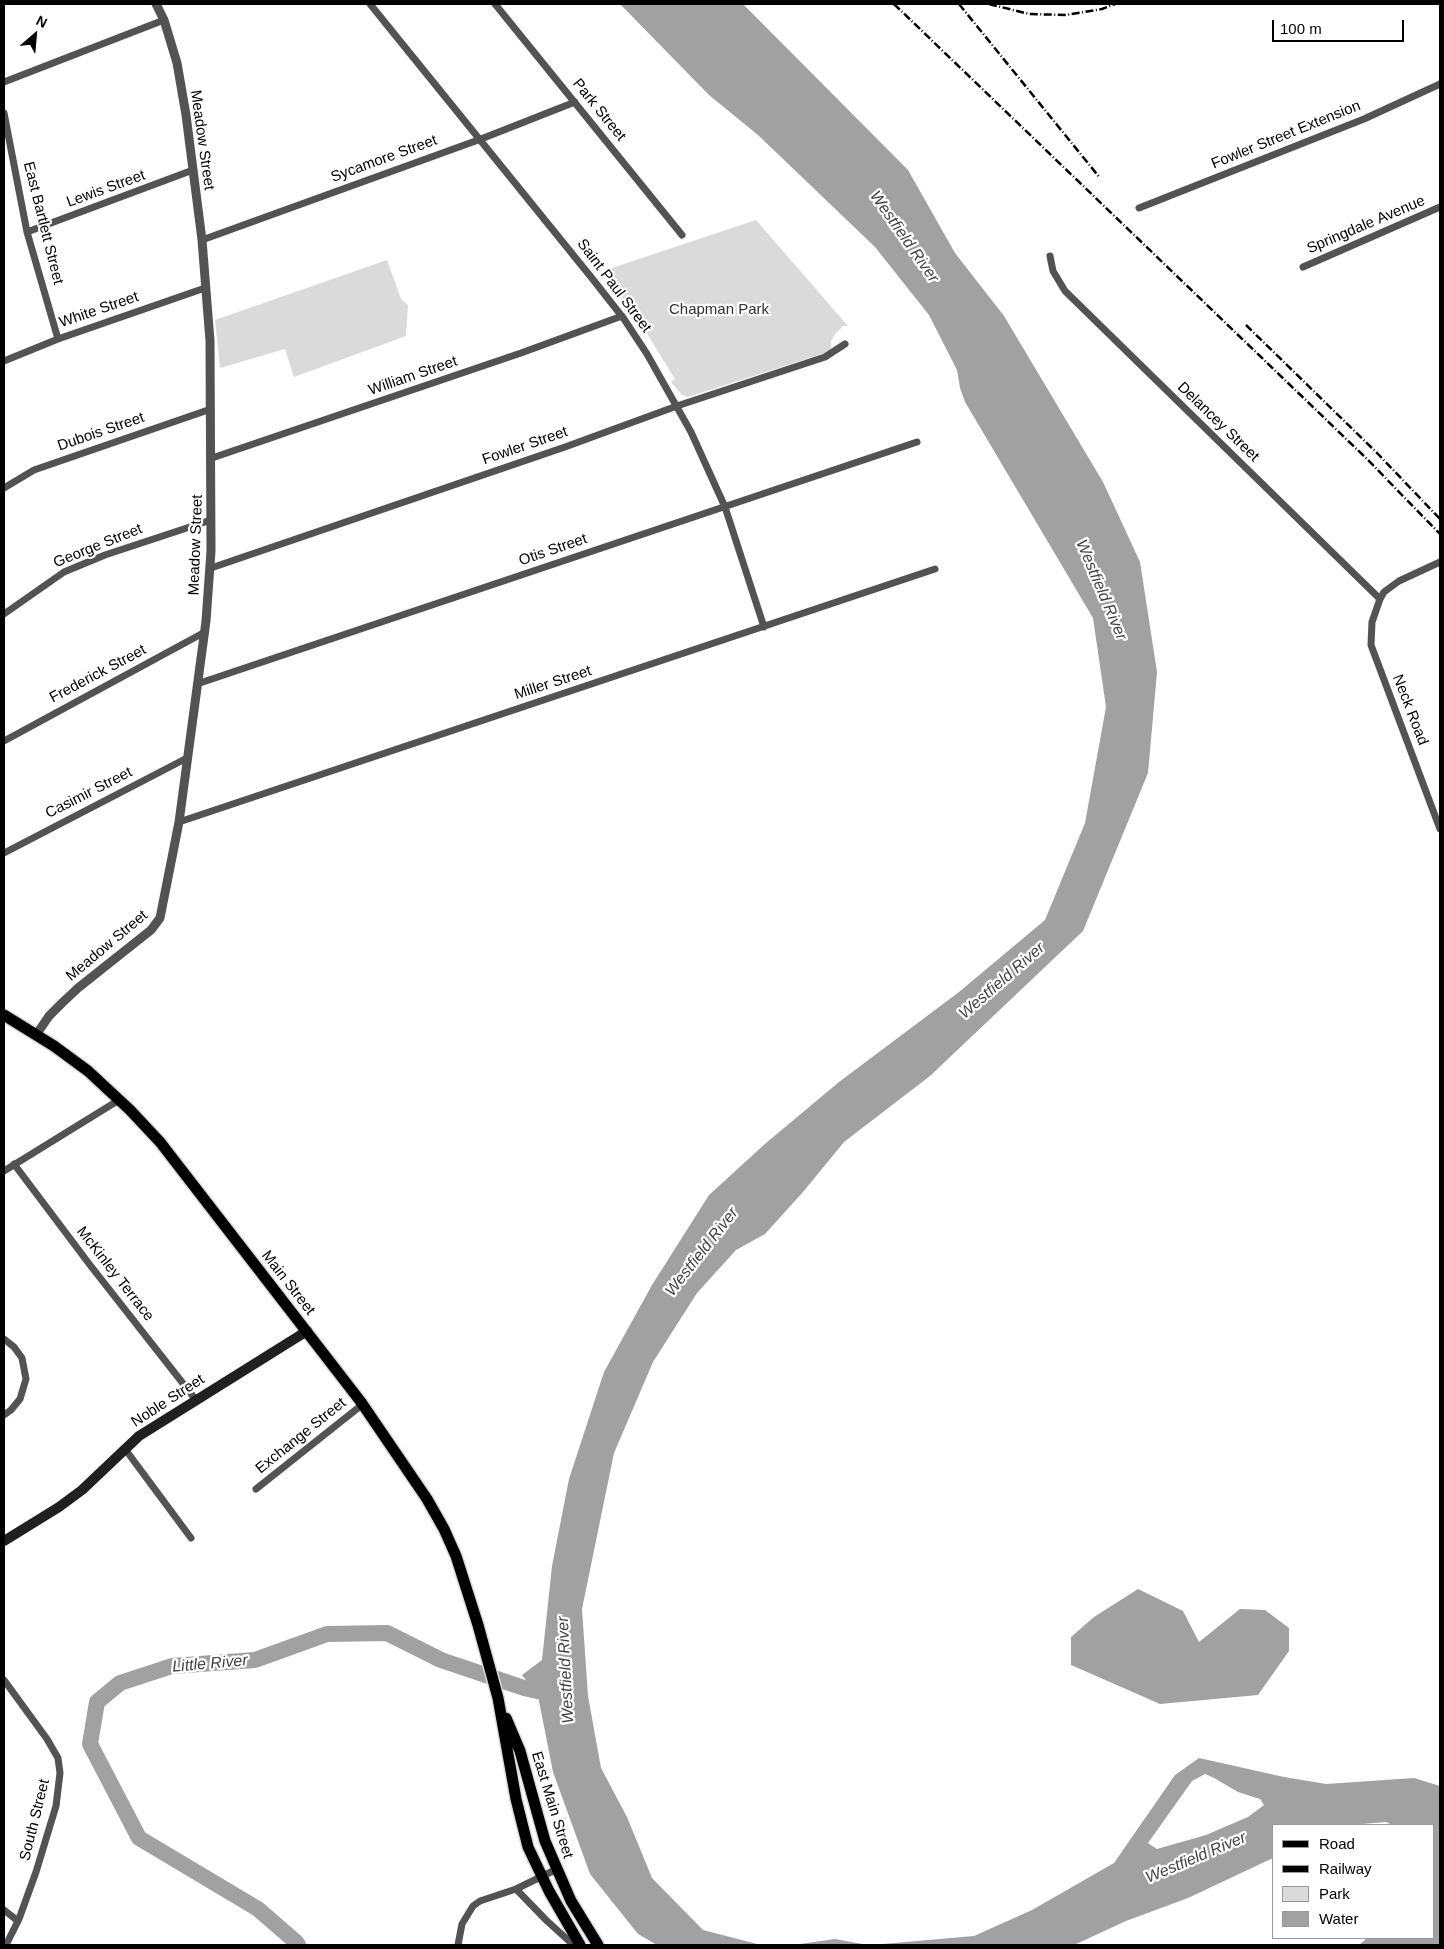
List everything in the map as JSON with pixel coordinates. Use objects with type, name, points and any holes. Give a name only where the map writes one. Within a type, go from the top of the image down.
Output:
[{"type":"main road","name":"Main Street","points":[[4,1015],[77,1062],[119,1100],[160,1142],[307,1331],[363,1404],[428,1499],[456,1556],[478,1625]]},
{"type":"main road","name":"Noble Street","points":[[4,1541],[59,1507],[82,1490],[139,1436],[307,1331]]},
{"type":"main road","name":"East Main Street","points":[[478,1625],[498,1698],[515,1790],[528,1846],[579,1945]]},
{"type":"main road","name":"East Main Street","points":[[498,1698],[520,1751],[545,1841],[571,1902],[598,1945]]},
{"type":"street","name":"Meadow Street","points":[[36,1035],[49,1016],[73,992],[147,933],[159,921],[179,822],[198,684],[211,568],[210,341],[202,240],[186,115],[177,63],[164,20],[156,4]]},
{"type":"street","name":"Saint Paul Street","points":[[370,4],[481,139],[622,316],[652,360],[701,452],[725,507],[764,627]]},
{"type":"street","name":"Park Street","points":[[495,4],[682,235]]},
{"type":"street","points":[[4,82],[164,20]]},
{"type":"street","name":"Fowler Street Extension","points":[[1139,208],[1364,119],[1440,84]]},
{"type":"street","name":"Sycamore Street","points":[[202,240],[481,139],[574,102]]},
{"type":"street","name":"East Bartlett Street","points":[[4,113],[28,232],[58,339]]},
{"type":"street","name":"Lewis Street","points":[[28,232],[193,170]]},
{"type":"street","name":"Springdale Avenue","points":[[1303,267],[1440,207]]},
{"type":"street","name":"Delancey Street","points":[[1050,256],[1053,271],[1065,291],[1380,599]]},
{"type":"street","name":"White Street","points":[[4,361],[58,339],[205,288]]},
{"type":"street","name":"William Street","points":[[212,458],[512,356],[622,316]]},
{"type":"street","name":"Fowler Street","points":[[211,568],[825,357],[845,344]]},
{"type":"street","name":"Dubois Street","points":[[4,488],[34,470],[211,409]]},
{"type":"street","name":"Otis Street","points":[[198,684],[917,442]]},
{"type":"street","name":"George Street","points":[[4,614],[64,572],[106,555],[211,520]]},
{"type":"street","points":[[1380,599],[1384,592],[1399,582],[1440,562]]},
{"type":"street","name":"Miller Street","points":[[179,822],[935,570]]},
{"type":"street","name":"Neck Road","points":[[1380,599],[1372,622],[1371,645],[1440,829]]},
{"type":"street","name":"Frederick Street","points":[[4,741],[204,632]]},
{"type":"street","name":"Casimir Street","points":[[4,853],[188,758]]},
{"type":"street","points":[[4,1171],[119,1100]]},
{"type":"street","name":"McKinley Terrace","points":[[14,1164],[196,1400]]},
{"type":"street","points":[[4,1339],[14,1347],[22,1358],[26,1379],[20,1399],[4,1415]]},
{"type":"street","name":"Exchange Street","points":[[256,1489],[363,1404]]},
{"type":"street","points":[[125,1449],[191,1538]]},
{"type":"street","name":"South Street","points":[[4,1680],[47,1739],[58,1758],[60,1773],[56,1806],[36,1872],[18,1922],[6,1945]]},
{"type":"street","points":[[458,1945],[462,1924],[473,1906],[480,1901],[516,1889],[557,1869]]},
{"type":"street","points":[[516,1889],[569,1941],[579,1945]]},
{"type":"street","points":[[4,1910],[18,1922]]},
{"type":"green space","name":"Chapman Park","points":[[756,220],[848,326],[843,326],[836,333],[831,341],[831,351],[688,397],[682,395],[671,382],[675,379],[636,316],[600,272]]},
{"type":"green space","points":[[387,260],[401,299],[408,305],[406,336],[294,377],[285,349],[220,368],[215,320]]},
{"type":"water","name":"Westfield River","points":[[620,4],[743,4],[908,170],[955,253],[1004,316],[1103,482],[1140,562],[1157,672],[1148,773],[1083,931],[930,1076],[844,1142],[765,1234],[736,1250],[697,1293],[653,1362],[614,1453],[582,1609],[588,1696],[601,1768],[627,1817],[652,1878],[703,1930],[761,1945],[657,1945],[638,1934],[590,1874],[553,1772],[538,1696],[522,1675],[542,1660],[552,1566],[569,1479],[604,1372],[652,1285],[709,1195],[766,1143],[839,1082],[959,992],[1045,920],[1085,823],[1106,707],[1093,618],[965,402],[957,370],[929,315],[875,247],[758,135],[709,95]]},
{"type":"water","points":[[1138,1589],[1183,1611],[1199,1642],[1240,1609],[1265,1610],[1289,1628],[1289,1651],[1258,1695],[1160,1704],[1071,1665],[1071,1637],[1094,1617]]},
{"type":"water","name":"Westfield River","points":[[1199,1758],[1284,1777],[1326,1784],[1414,1778],[1440,1786],[1440,1945],[1359,1945],[1366,1939],[1434,1939],[1434,1824],[1390,1824],[1386,1822],[1362,1824],[1272,1824],[1272,1858],[1188,1898],[1126,1921],[1074,1945],[871,1945],[974,1936],[1032,1910],[1114,1863],[1175,1775]],"holes":[[[1205,1774],[1238,1792],[1260,1799],[1264,1805],[1248,1817],[1206,1835],[1157,1849],[1148,1843],[1192,1781]]]},
{"type":"water","points":[[835,1939],[868,1945],[793,1945]]},
{"type":"waterway","name":"Little River","points":[[298,1945],[258,1909],[139,1838],[90,1744],[97,1702],[120,1683],[172,1666],[255,1660],[327,1634],[387,1633],[441,1660],[524,1688],[555,1695]]},
{"type":"railway","points":[[894,4],[1367,459],[1440,534]]},
{"type":"railway","points":[[959,4],[1100,178]]},
{"type":"railway","points":[[989,4],[1029,14],[1066,15],[1102,9],[1115,4]]},
{"type":"railway","points":[[1246,325],[1378,454],[1440,519]]}]
